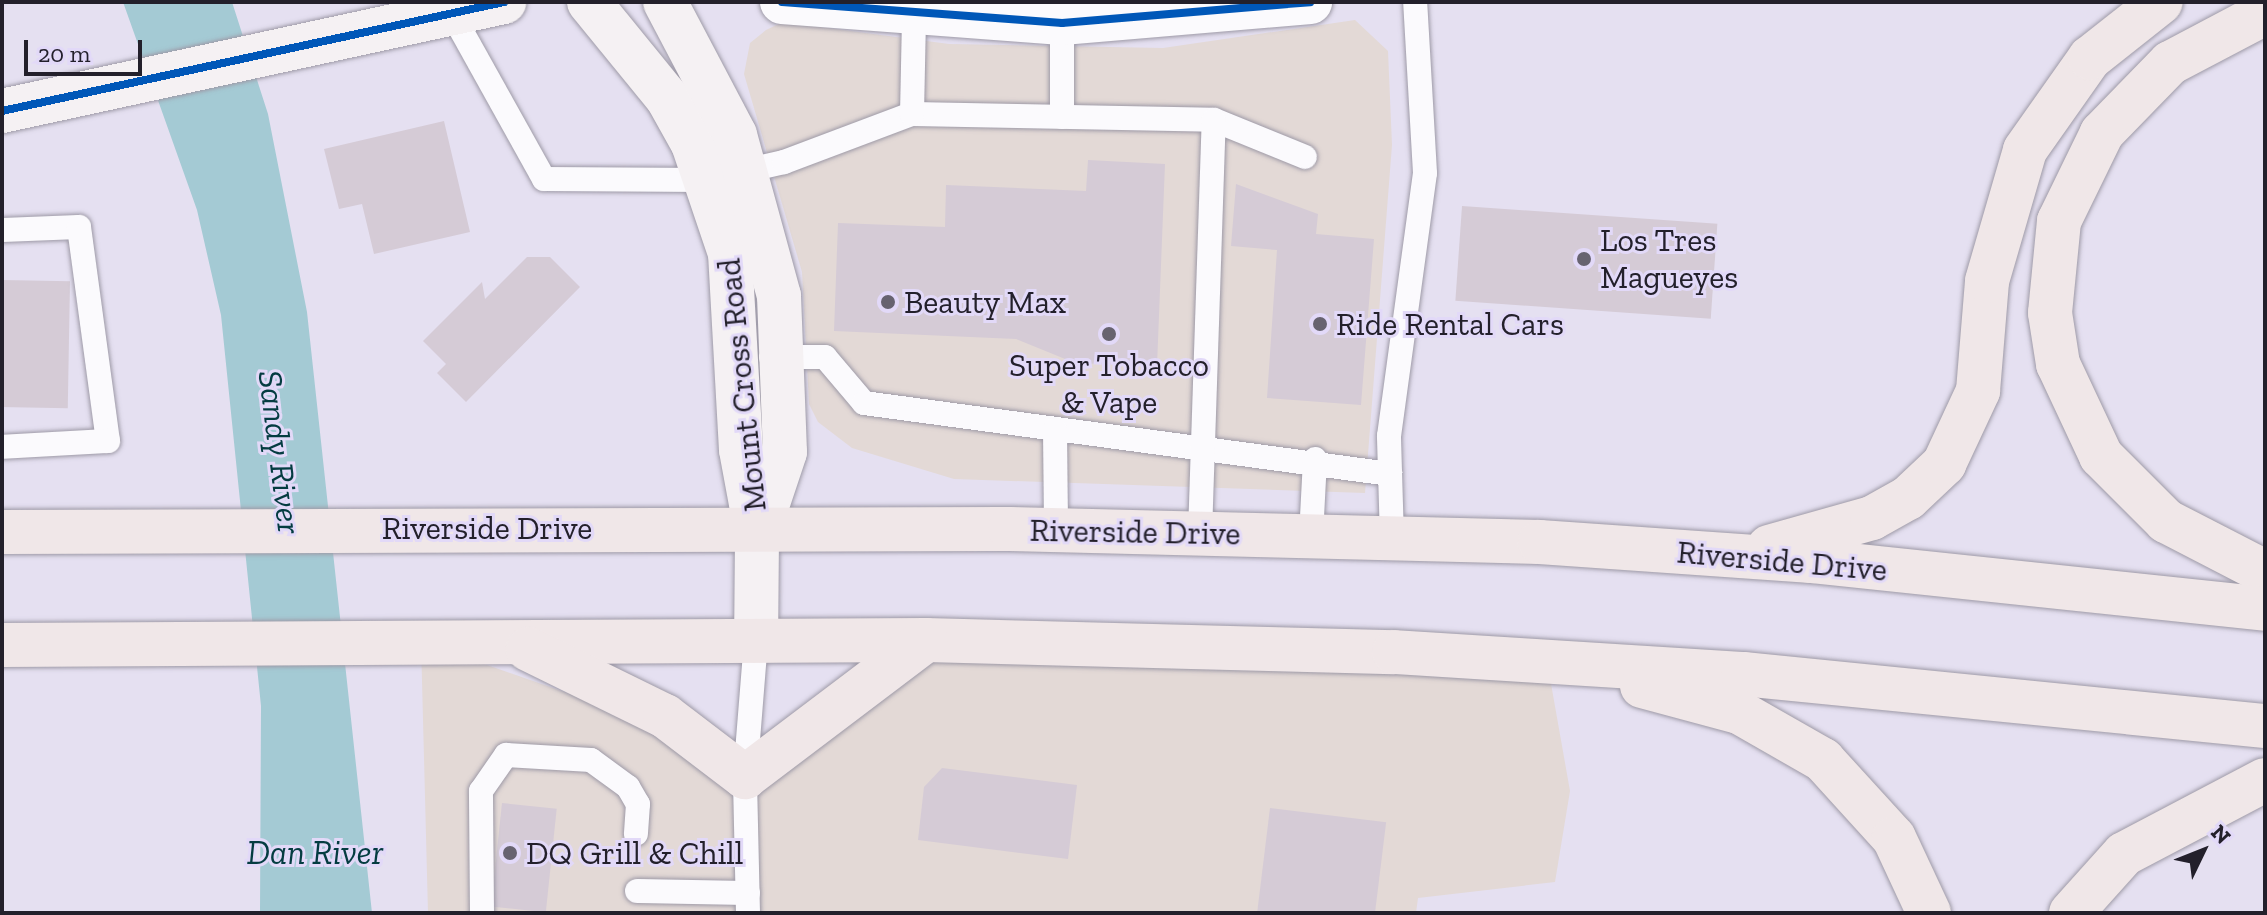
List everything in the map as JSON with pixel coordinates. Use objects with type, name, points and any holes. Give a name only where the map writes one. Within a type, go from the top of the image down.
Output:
[{"type":"main road","points":[[2,111],[367,21],[451,12],[504,2]]},
{"type":"main road","name":"Mount Cross Road","points":[[589,2],[668,99],[705,180],[730,253],[741,450],[757,536]]},
{"type":"main road","name":"Mount Cross Road","points":[[665,2],[700,60],[748,169],[779,296],[785,452],[757,536]]},
{"type":"main road","points":[[1740,556],[1872,518],[1908,498],[1944,464],[1978,391],[1987,281],[2025,150],[2090,58],[2161,2]]},
{"type":"main road","points":[[2265,13],[2170,63],[2102,133],[2059,221],[2050,313],[2058,364],[2101,456],[2166,521],[2265,572]]},
{"type":"main road","name":"Riverside Drive","points":[[2,532],[473,527],[757,536],[1056,530],[1311,536],[1740,556],[2265,609]]},
{"type":"main road","points":[[756,641],[757,536]]},
{"type":"main road","points":[[511,642],[665,716],[745,777],[926,640]]},
{"type":"main road","points":[[2,645],[926,640],[1547,661],[2265,726]]},
{"type":"main road","points":[[1547,661],[1739,712],[1823,760],[1894,838],[1929,913]]},
{"type":"main road","points":[[2071,913],[2124,854],[2265,780]]},
{"type":"street","points":[[782,2],[914,16],[1062,23],[1310,2]]},
{"type":"lane","points":[[1392,539],[1390,474],[1425,173],[1415,2]]},
{"type":"lane","points":[[451,12],[544,179],[705,180],[748,169],[912,114],[1214,120],[1305,157]]},
{"type":"lane","points":[[912,114],[914,16]]},
{"type":"lane","points":[[1062,23],[1062,117]]},
{"type":"lane","points":[[1200,534],[1214,120]]},
{"type":"lane","points":[[2,230],[79,227],[108,441],[2,447]]},
{"type":"lane","points":[[736,357],[825,357],[864,403],[1055,430],[1315,459],[1390,474]]},
{"type":"lane","points":[[1055,430],[1056,530]]},
{"type":"lane","points":[[1311,536],[1315,459]]},
{"type":"lane","points":[[637,891],[748,903],[745,777],[756,641]]},
{"type":"lane","points":[[482,913],[481,791],[506,755],[591,760],[628,787],[638,804],[636,834]]},
{"type":"shaded area","points":[[1355,20],[1388,51],[1392,145],[1365,493],[954,479],[852,448],[818,422],[809,404],[802,272],[744,74],[750,43],[766,30],[783,22],[949,44],[1163,48]]},
{"type":"shaded area","points":[[926,640],[1547,661],[1570,791],[1555,882],[1418,898],[1416,913],[428,913],[421,642],[636,717],[703,764],[782,745]]},
{"type":"water","name":"Dan River","points":[[123,2],[232,2],[268,114],[307,312],[372,913],[260,913],[261,706],[221,315],[197,210]]},
{"type":"building","points":[[444,121],[470,232],[374,254],[362,204],[339,209],[324,149]]},
{"type":"building","points":[[1088,160],[1165,164],[1157,366],[1075,363],[1016,339],[834,331],[838,223],[945,227],[946,185],[1086,191]]},
{"type":"building","name":"Ride Rental Cars","points":[[1236,184],[1318,214],[1316,234],[1374,239],[1361,405],[1267,398],[1277,250],[1231,246]]},
{"type":"building","points":[[1462,206],[1717,224],[1711,319],[1455,301]]},
{"type":"building","points":[[527,257],[550,257],[580,287],[466,402],[437,373],[446,364],[423,341],[482,282],[485,299]]},
{"type":"building","points":[[2,280],[70,281],[68,408],[2,407]]},
{"type":"building","points":[[942,768],[1077,785],[1068,859],[918,840],[924,787]]},
{"type":"building","points":[[502,803],[557,809],[546,912],[491,906]]},
{"type":"building","points":[[1270,808],[1386,822],[1375,913],[1257,913]]},
{"type":"cycle path","points":[[2,111],[504,2]]},
{"type":"cycle path","points":[[782,2],[1062,23],[1310,2]]},
{"type":"place","name":"Los Tres Magueyes","points":[[1584,259]]},
{"type":"place","name":"Beauty Max","points":[[888,302]]},
{"type":"place","name":"Ride Rental Cars","points":[[1320,324]]},
{"type":"place","name":"Super Tobacco & Vape","points":[[1109,334]]},
{"type":"place","name":"DQ Grill & Chill","points":[[510,853]]},
{"type":"water label","name":"Sandy River","points":[[280,452]]}]
